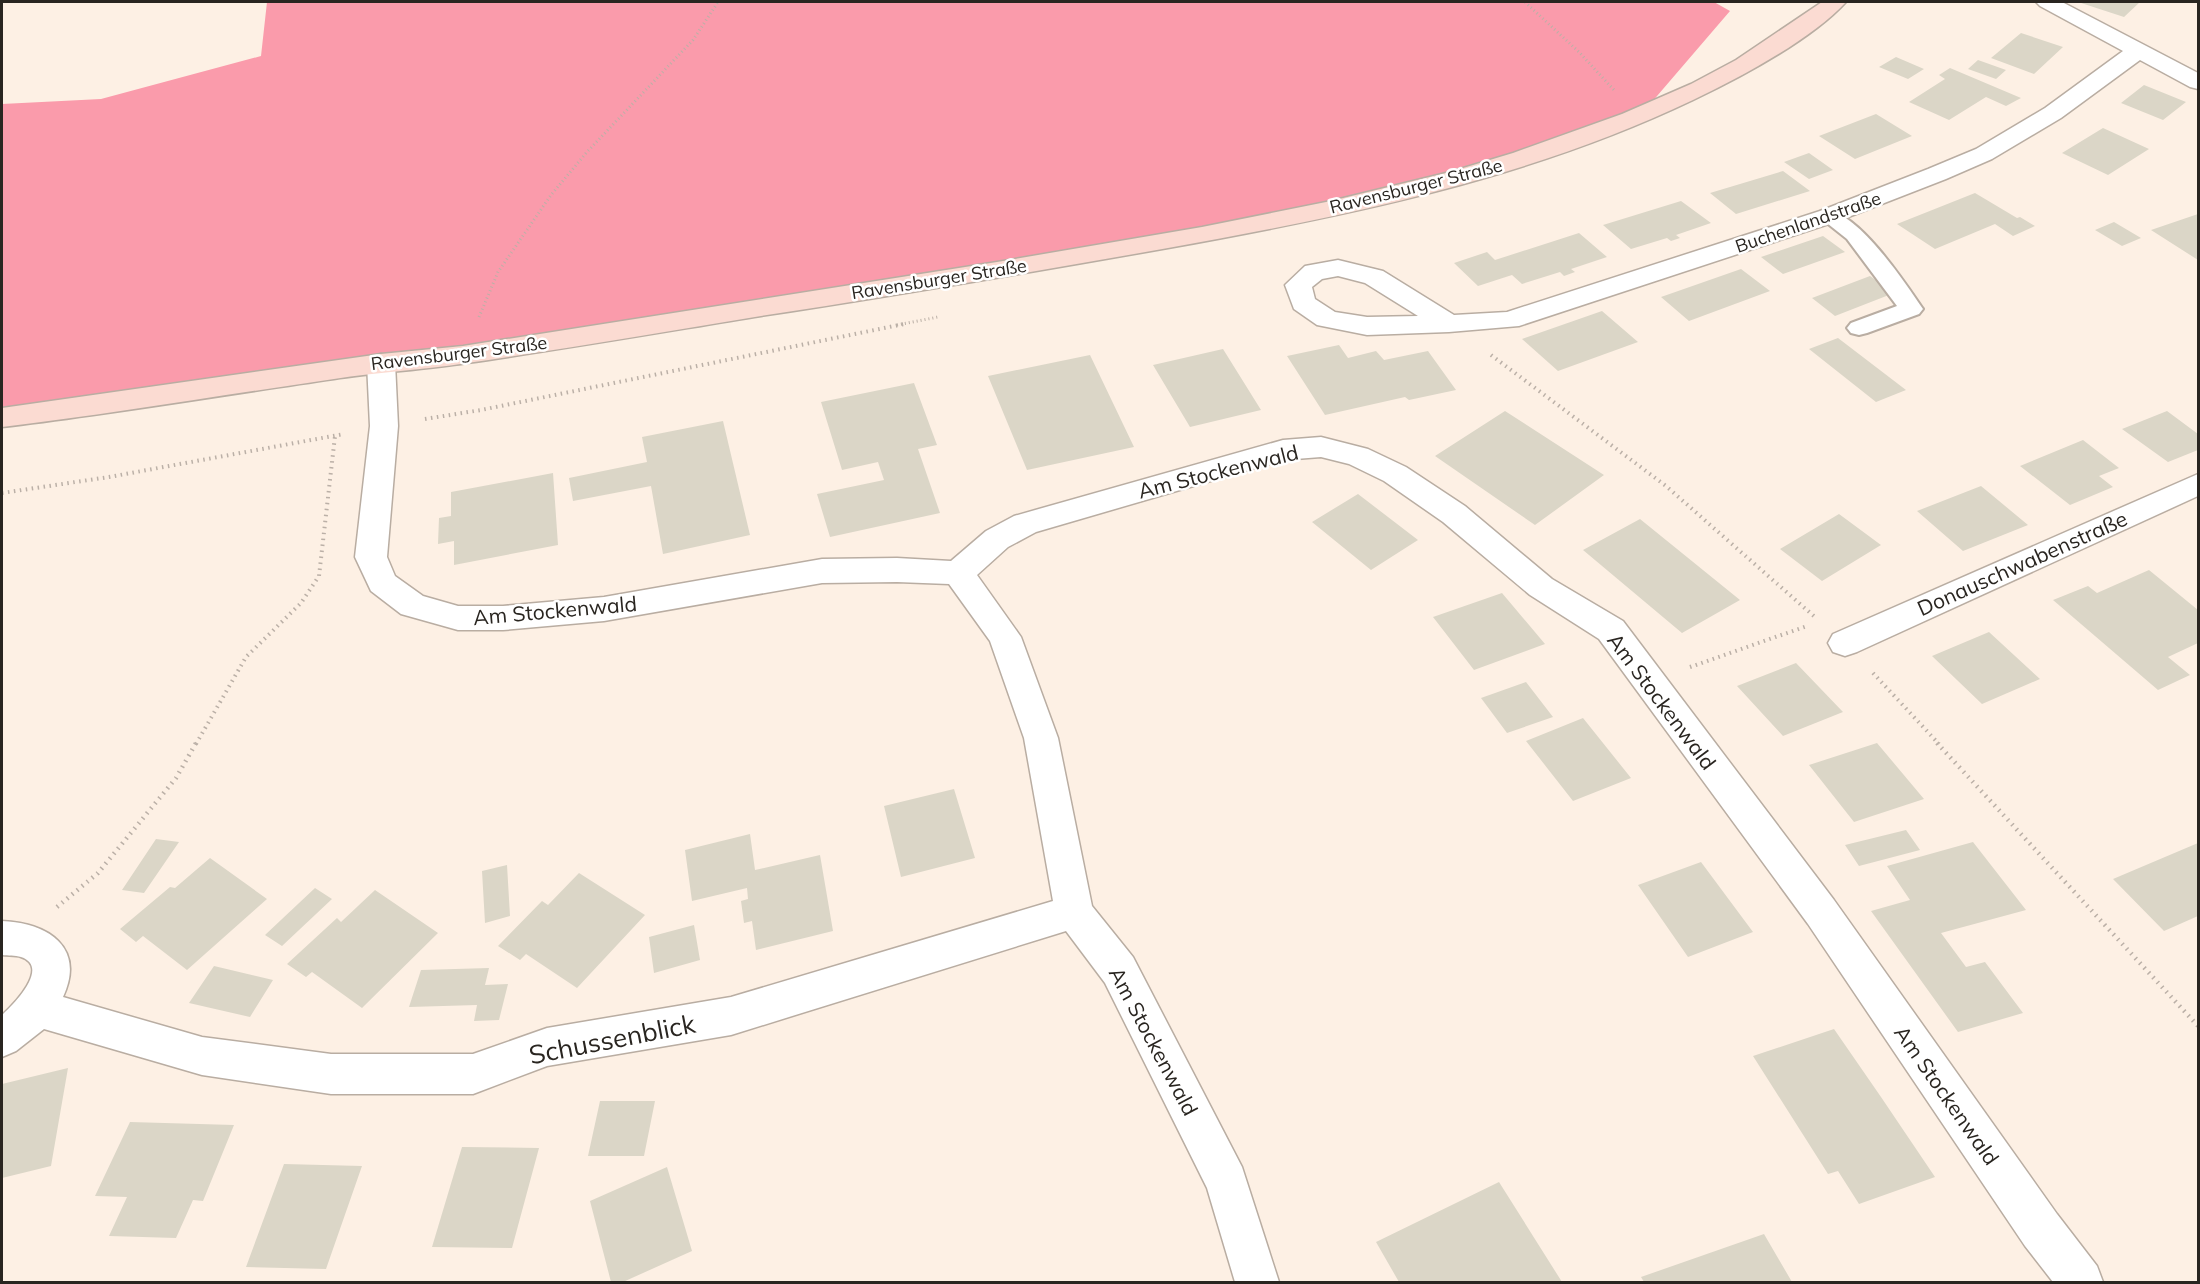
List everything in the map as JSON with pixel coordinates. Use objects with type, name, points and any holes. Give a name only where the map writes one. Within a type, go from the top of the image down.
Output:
[{"type":"main road","name":"Ravensburger Straße","points":[[2,418],[381,363],[463,355],[1004,269],[1211,233],[1364,201],[1461,177],[1539,153],[1639,117],[1702,88],[1764,53],[1835,2]]},
{"type":"street","points":[[2048,2],[2199,82]]},
{"type":"street","name":"Buchenlandstraße","points":[[1449,324],[1374,277],[1338,268],[1314,272],[1298,285],[1303,303],[1327,319],[1367,326],[1449,324],[1509,320],[1829,216],[1888,195],[1984,154],[2053,113],[2139,50]]},
{"type":"street","name":"Am Stockenwald","points":[[381,363],[384,426],[371,557],[382,584],[412,605],[458,618],[503,618],[604,609],[822,571],[897,570],[958,573],[997,538],[1025,524],[1283,450],[1321,447],[1358,456],[1395,474],[1454,514],[1540,587],[1611,630],[1821,912],[2041,1230],[2080,1282]]},
{"type":"street","name":"Donauschwabenstraße","points":[[1845,643],[2199,484]]},
{"type":"street","name":"Am Stockenwald","points":[[958,573],[1005,637],[1041,738],[1074,912],[1119,970],[1227,1182],[1257,1282]]},
{"type":"street","name":"Schussenblick","points":[[36,1008],[202,1056],[331,1074],[473,1074],[547,1047],[731,1016],[1074,912]]},
{"type":"street","points":[[2,1038],[20,1025],[36,1008],[48,989],[51,970],[48,954],[37,943],[11,938]]},
{"type":"lane","points":[[1829,216],[1855,234],[1911,309],[1859,328]]},
{"type":"path","points":[[463,355],[498,272],[551,195],[587,152],[693,39],[718,2]]},
{"type":"path","points":[[1525,2],[1579,52],[1639,117]]},
{"type":"path","points":[[11,938],[98,873],[176,778],[246,657],[301,603],[319,576],[335,436]]},
{"type":"path","points":[[1650,682],[1760,641],[1821,622]]},
{"type":"shaded area","points":[[267,2],[1714,2],[1730,11],[1639,117],[1539,153],[1211,233],[2,418],[2,104],[101,99],[261,56]]},
{"type":"building","points":[[2078,2],[2140,2],[2124,17]]},
{"type":"building","points":[[2021,33],[2063,47],[2034,74],[1991,58]]},
{"type":"building","points":[[1896,57],[1924,69],[1908,79],[1879,67]]},
{"type":"building","points":[[1978,60],[2006,70],[1996,79],[1968,69]]},
{"type":"building","points":[[1950,68],[2021,98],[2006,106],[1986,97],[1949,120],[1909,102],[1945,79],[1939,75]]},
{"type":"building","points":[[2144,85],[2186,102],[2163,120],[2121,103]]},
{"type":"building","points":[[1876,114],[1912,136],[1855,159],[1819,136]]},
{"type":"building","points":[[2103,128],[2149,149],[2108,175],[2062,153]]},
{"type":"building","points":[[1809,153],[1833,170],[1809,179],[1784,162]]},
{"type":"building","points":[[1783,171],[1810,191],[1736,214],[1710,193]]},
{"type":"building","points":[[1975,193],[2035,226],[2013,236],[1995,224],[1935,249],[1897,224]]},
{"type":"building","points":[[1681,201],[1711,223],[1676,235],[1680,238],[1671,241],[1667,238],[1631,249],[1603,225]]},
{"type":"building","points":[[2198,214],[2198,260],[2151,230]]},
{"type":"building","points":[[2114,222],[2141,238],[2122,246],[2095,230]]},
{"type":"building","points":[[1579,233],[1607,257],[1571,269],[1575,272],[1564,276],[1560,272],[1522,284],[1512,275],[1478,286],[1454,263],[1487,252],[1495,260]]},
{"type":"building","points":[[1823,236],[1845,252],[1783,274],[1761,257]]},
{"type":"building","points":[[1741,269],[1770,291],[1689,321],[1661,297]]},
{"type":"building","points":[[1870,276],[1894,293],[1835,316],[1812,298]]},
{"type":"building","points":[[1602,311],[1638,342],[1558,371],[1522,339]]},
{"type":"building","points":[[1838,338],[1906,390],[1876,402],[1809,349]]},
{"type":"building","points":[[1339,345],[1348,358],[1376,351],[1384,360],[1428,351],[1456,390],[1409,400],[1405,397],[1325,415],[1287,356]]},
{"type":"building","points":[[1223,349],[1261,410],[1190,427],[1153,365]]},
{"type":"building","points":[[1090,355],[1134,447],[1027,470],[988,376]]},
{"type":"building","points":[[914,383],[937,445],[918,449],[940,513],[830,537],[817,494],[884,480],[878,462],[842,470],[821,402]]},
{"type":"building","points":[[1505,411],[1604,475],[1535,525],[1435,456]]},
{"type":"building","points":[[2167,411],[2198,434],[2198,450],[2168,462],[2122,429]]},
{"type":"building","points":[[723,421],[750,535],[663,554],[651,486],[573,501],[569,478],[647,462],[642,437]]},
{"type":"building","points":[[2083,440],[2119,468],[2099,476],[2113,487],[2070,505],[2020,466]]},
{"type":"building","points":[[553,473],[558,545],[454,565],[454,541],[438,544],[439,518],[451,516],[451,492]]},
{"type":"building","points":[[1981,486],[2028,525],[1963,551],[1917,511]]},
{"type":"building","points":[[1358,494],[1418,540],[1371,570],[1312,522]]},
{"type":"building","points":[[1839,514],[1881,545],[1822,581],[1780,549]]},
{"type":"building","points":[[1640,519],[1740,600],[1682,633],[1583,550]]},
{"type":"building","points":[[2149,570],[2198,610],[2198,643],[2168,657],[2190,675],[2158,690],[2053,600],[2088,586],[2097,593]]},
{"type":"building","points":[[1502,593],[1545,644],[1474,670],[1433,617]]},
{"type":"building","points":[[1989,632],[2040,679],[1982,704],[1932,656]]},
{"type":"building","points":[[1796,663],[1843,712],[1783,736],[1737,686]]},
{"type":"building","points":[[1526,682],[1553,717],[1507,733],[1481,698]]},
{"type":"building","points":[[1583,718],[1631,778],[1573,801],[1526,741]]},
{"type":"building","points":[[1877,743],[1924,799],[1854,822],[1809,765]]},
{"type":"building","points":[[954,789],[975,858],[901,877],[884,806]]},
{"type":"building","points":[[1906,830],[1920,850],[1859,866],[1845,845]]},
{"type":"building","points":[[750,834],[755,870],[820,855],[833,931],[756,950],[752,921],[744,923],[741,901],[748,899],[747,888],[692,901],[685,850]]},
{"type":"building","points":[[156,839],[179,842],[144,893],[122,890]]},
{"type":"building","points":[[1973,842],[2026,910],[1941,933],[1966,967],[1985,962],[2023,1013],[1958,1032],[1871,911],[1910,900],[1887,866]]},
{"type":"building","points":[[2198,843],[2198,916],[2164,931],[2113,879]]},
{"type":"building","points":[[210,858],[267,899],[187,970],[143,936],[136,942],[120,929],[170,887],[175,888]]},
{"type":"building","points":[[1701,862],[1753,932],[1688,957],[1638,885]]},
{"type":"building","points":[[507,865],[510,916],[485,923],[482,871]]},
{"type":"building","points":[[579,873],[645,915],[577,988],[526,954],[520,960],[498,946],[542,901],[548,905]]},
{"type":"building","points":[[315,888],[332,899],[282,946],[265,935]]},
{"type":"building","points":[[375,890],[438,933],[362,1008],[312,972],[306,977],[287,964],[337,918],[341,922]]},
{"type":"building","points":[[694,925],[700,960],[654,973],[649,937]]},
{"type":"building","points":[[214,966],[273,980],[250,1017],[189,1003]]},
{"type":"building","points":[[489,968],[485,985],[508,984],[499,1020],[474,1021],[477,1005],[409,1007],[421,970]]},
{"type":"building","points":[[1834,1029],[1935,1177],[1859,1204],[1838,1171],[1828,1174],[1753,1056]]},
{"type":"building","points":[[68,1068],[51,1166],[2,1178],[2,1084]]},
{"type":"building","points":[[600,1101],[655,1101],[644,1156],[588,1156]]},
{"type":"building","points":[[130,1122],[234,1125],[203,1201],[193,1200],[176,1238],[109,1236],[127,1197],[95,1196]]},
{"type":"building","points":[[462,1147],[539,1148],[512,1248],[432,1247]]},
{"type":"building","points":[[284,1164],[362,1166],[326,1269],[246,1267]]},
{"type":"building","points":[[667,1167],[692,1251],[623,1282],[611,1282],[590,1201]]},
{"type":"building","points":[[1499,1182],[1562,1282],[1399,1282],[1376,1242]]},
{"type":"building","points":[[1764,1234],[1792,1282],[1644,1282],[1641,1277]]}]
